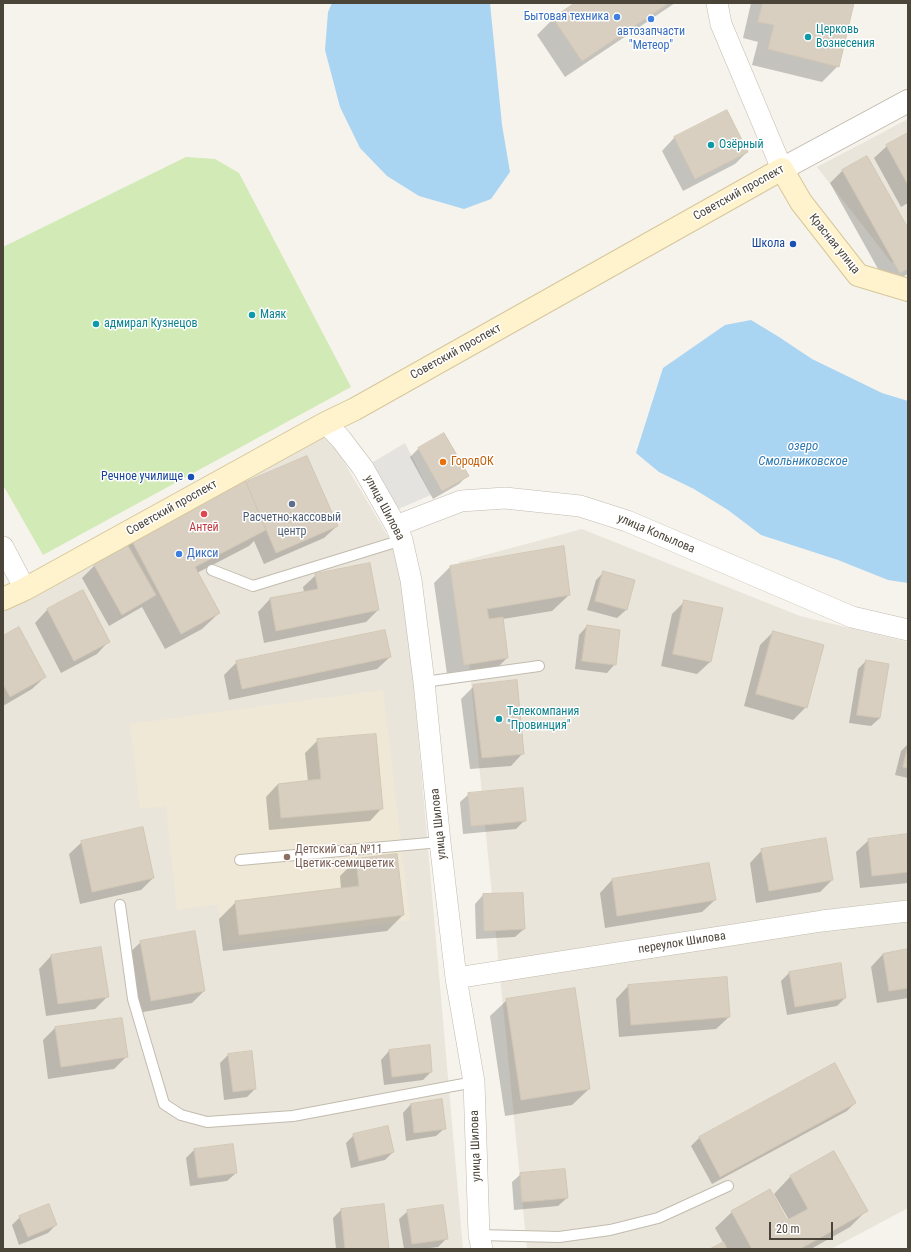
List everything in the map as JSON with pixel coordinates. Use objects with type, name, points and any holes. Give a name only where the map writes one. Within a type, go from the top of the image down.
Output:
[{"type":"main road","name":"Красная улица","points":[[782,169],[801,202],[858,275],[908,290]]},
{"type":"main road","name":"Советский проспект","points":[[3,599],[25,589],[326,423],[362,405],[782,169]]},
{"type":"street","points":[[717,3],[721,24],[782,169]]},
{"type":"street","name":"Советский проспект","points":[[782,169],[908,101]]},
{"type":"street","name":"улица Шилова","points":[[326,423],[341,439],[363,468],[399,533],[411,580],[424,682],[440,842],[456,978],[474,1082],[481,1242]]},
{"type":"street","name":"улица Копылова","points":[[399,533],[461,501],[505,498],[580,506],[620,518],[852,617],[908,630]]},
{"type":"street","points":[[3,547],[25,589]]},
{"type":"street","name":"переулок Шилова","points":[[456,978],[822,921],[908,911]]},
{"type":"lane","points":[[721,24],[723,3]]},
{"type":"lane","points":[[212,570],[253,586],[399,533]]},
{"type":"lane","points":[[424,682],[539,666]]},
{"type":"lane","points":[[240,860],[440,842]]},
{"type":"lane","points":[[120,905],[133,999],[164,1104],[181,1115],[207,1122],[293,1116],[474,1082]]},
{"type":"lane","points":[[481,1242],[559,1237],[610,1230],[658,1218],[728,1186]]},
{"type":"shaded area","points":[[908,119],[908,265],[891,262],[817,167]]},
{"type":"shaded area","points":[[324,428],[403,562],[463,1249],[3,1249],[3,612]]},
{"type":"shaded area","points":[[405,443],[431,495],[389,513],[363,468]]},
{"type":"shaded area","points":[[582,529],[800,616],[908,642],[908,1208],[831,1249],[527,1249],[459,562]]},
{"type":"shaded area","name":"Детский сад №11 Цветик-семицветик","points":[[383,690],[410,920],[226,945],[218,904],[177,910],[166,806],[140,809],[130,724]]},
{"type":"green space","points":[[186,157],[215,159],[239,173],[351,387],[43,555],[3,485],[3,247]]},
{"type":"water","points":[[332,3],[490,3],[502,125],[510,172],[491,199],[464,209],[419,196],[387,176],[360,148],[340,107],[325,50],[328,12]]},
{"type":"water","name":"озеро Смольниковское","points":[[751,320],[812,359],[882,393],[908,401],[908,583],[888,580],[838,560],[761,535],[728,510],[694,489],[659,472],[636,453],[663,368],[725,325]]},
{"type":"building","points":[[575,3],[669,3],[582,61],[553,18]]},
{"type":"building","name":"Церковь Вознесения","points":[[763,3],[854,3],[839,67],[768,49],[774,25],[758,22]]},
{"type":"building","name":"Озёрный","points":[[727,110],[748,152],[695,179],[674,137]]},
{"type":"building","points":[[908,133],[908,185],[886,145]]},
{"type":"building","points":[[867,156],[908,228],[908,269],[900,273],[842,170]]},
{"type":"building","name":"ГородОК","points":[[444,433],[469,476],[442,491],[418,448]]},
{"type":"building","name":"Расчетно-кассовый центр","points":[[307,456],[338,526],[276,553],[246,482]]},
{"type":"building","name":"Дикси","points":[[246,482],[266,530],[195,567],[220,613],[181,634],[132,541]]},
{"type":"building","points":[[128,546],[156,595],[122,615],[94,565]]},
{"type":"building","points":[[564,546],[570,595],[487,609],[489,619],[503,617],[508,658],[464,665],[450,566]]},
{"type":"building","points":[[370,563],[379,610],[276,631],[270,598],[318,589],[315,574]]},
{"type":"building","points":[[603,571],[635,580],[627,610],[595,601]]},
{"type":"building","points":[[83,590],[110,642],[74,661],[47,609]]},
{"type":"building","points":[[684,600],[723,608],[711,662],[673,654]]},
{"type":"building","points":[[587,625],[620,630],[616,665],[582,661]]},
{"type":"building","points":[[19,627],[46,677],[10,697],[3,684],[3,636]]},
{"type":"building","points":[[385,630],[391,657],[242,689],[236,661]]},
{"type":"building","points":[[773,631],[824,645],[807,708],[756,694]]},
{"type":"building","points":[[866,660],[889,664],[880,718],[857,715]]},
{"type":"building","name":"Телекомпания \"Провинция\"","points":[[517,680],[524,754],[482,758],[473,685]]},
{"type":"building","points":[[376,734],[383,809],[281,818],[278,784],[321,779],[317,739]]},
{"type":"building","points":[[908,746],[908,768],[903,767]]},
{"type":"building","points":[[523,788],[526,821],[471,826],[468,793]]},
{"type":"building","points":[[143,827],[154,878],[92,892],[81,841]]},
{"type":"building","points":[[908,834],[908,872],[872,876],[868,839]]},
{"type":"building","points":[[826,838],[833,880],[769,891],[761,849]]},
{"type":"building","points":[[397,854],[404,915],[239,935],[235,901],[359,886],[356,859]]},
{"type":"building","points":[[709,863],[716,900],[617,916],[612,879]]},
{"type":"building","points":[[523,893],[525,929],[484,931],[483,894]]},
{"type":"building","points":[[195,931],[205,991],[151,1001],[140,941]]},
{"type":"building","points":[[101,947],[109,997],[58,1004],[51,955]]},
{"type":"building","points":[[908,949],[908,988],[889,991],[883,954]]},
{"type":"building","points":[[841,963],[846,998],[795,1007],[789,972]]},
{"type":"building","points":[[727,977],[730,1017],[631,1025],[628,985]]},
{"type":"building","points":[[575,988],[590,1089],[521,1100],[506,999]]},
{"type":"building","points":[[122,1018],[128,1057],[61,1067],[55,1027]]},
{"type":"building","points":[[430,1045],[432,1072],[392,1077],[389,1050]]},
{"type":"building","points":[[252,1051],[256,1089],[233,1092],[228,1054]]},
{"type":"building","points":[[835,1063],[856,1103],[720,1177],[699,1137]]},
{"type":"building","points":[[442,1099],[446,1129],[414,1133],[411,1104]]},
{"type":"building","points":[[388,1126],[394,1152],[359,1161],[353,1134]]},
{"type":"building","points":[[233,1144],[237,1173],[198,1178],[194,1149]]},
{"type":"building","points":[[834,1151],[868,1211],[800,1249],[752,1249],[731,1211],[770,1189],[787,1220],[808,1209],[790,1176]]},
{"type":"building","points":[[565,1169],[568,1198],[522,1202],[520,1173]]},
{"type":"building","points":[[49,1204],[57,1225],[28,1237],[19,1216]]},
{"type":"building","points":[[384,1204],[389,1249],[345,1249],[341,1209]]},
{"type":"building","points":[[443,1205],[448,1239],[412,1244],[407,1210]]},
{"type":"building","points":[[724,1242],[727,1249],[710,1249]]},
{"type":"place","name":"Бытовая техника","points":[[617,17]]},
{"type":"place","name":"автозапчасти \"Метеор\"","points":[[651,19]]},
{"type":"place","name":"Церковь Вознесения","points":[[808,37]]},
{"type":"place","name":"Озёрный","points":[[711,145]]},
{"type":"place","name":"Школа","points":[[793,244]]},
{"type":"place","name":"Маяк","points":[[252,315]]},
{"type":"place","name":"адмирал Кузнецов","points":[[96,324]]},
{"type":"place","name":"ГородОК","points":[[443,462]]},
{"type":"place","name":"Речное училище","points":[[191,477]]},
{"type":"place","name":"Расчетно-кассовый центр","points":[[292,504]]},
{"type":"place","name":"Антей","points":[[204,514]]},
{"type":"place","name":"Дикси","points":[[179,554]]},
{"type":"place","name":"Телекомпания \"Провинция\"","points":[[499,719]]},
{"type":"place","name":"Детский сад №11 Цветик-семицветик","points":[[287,857]]}]
